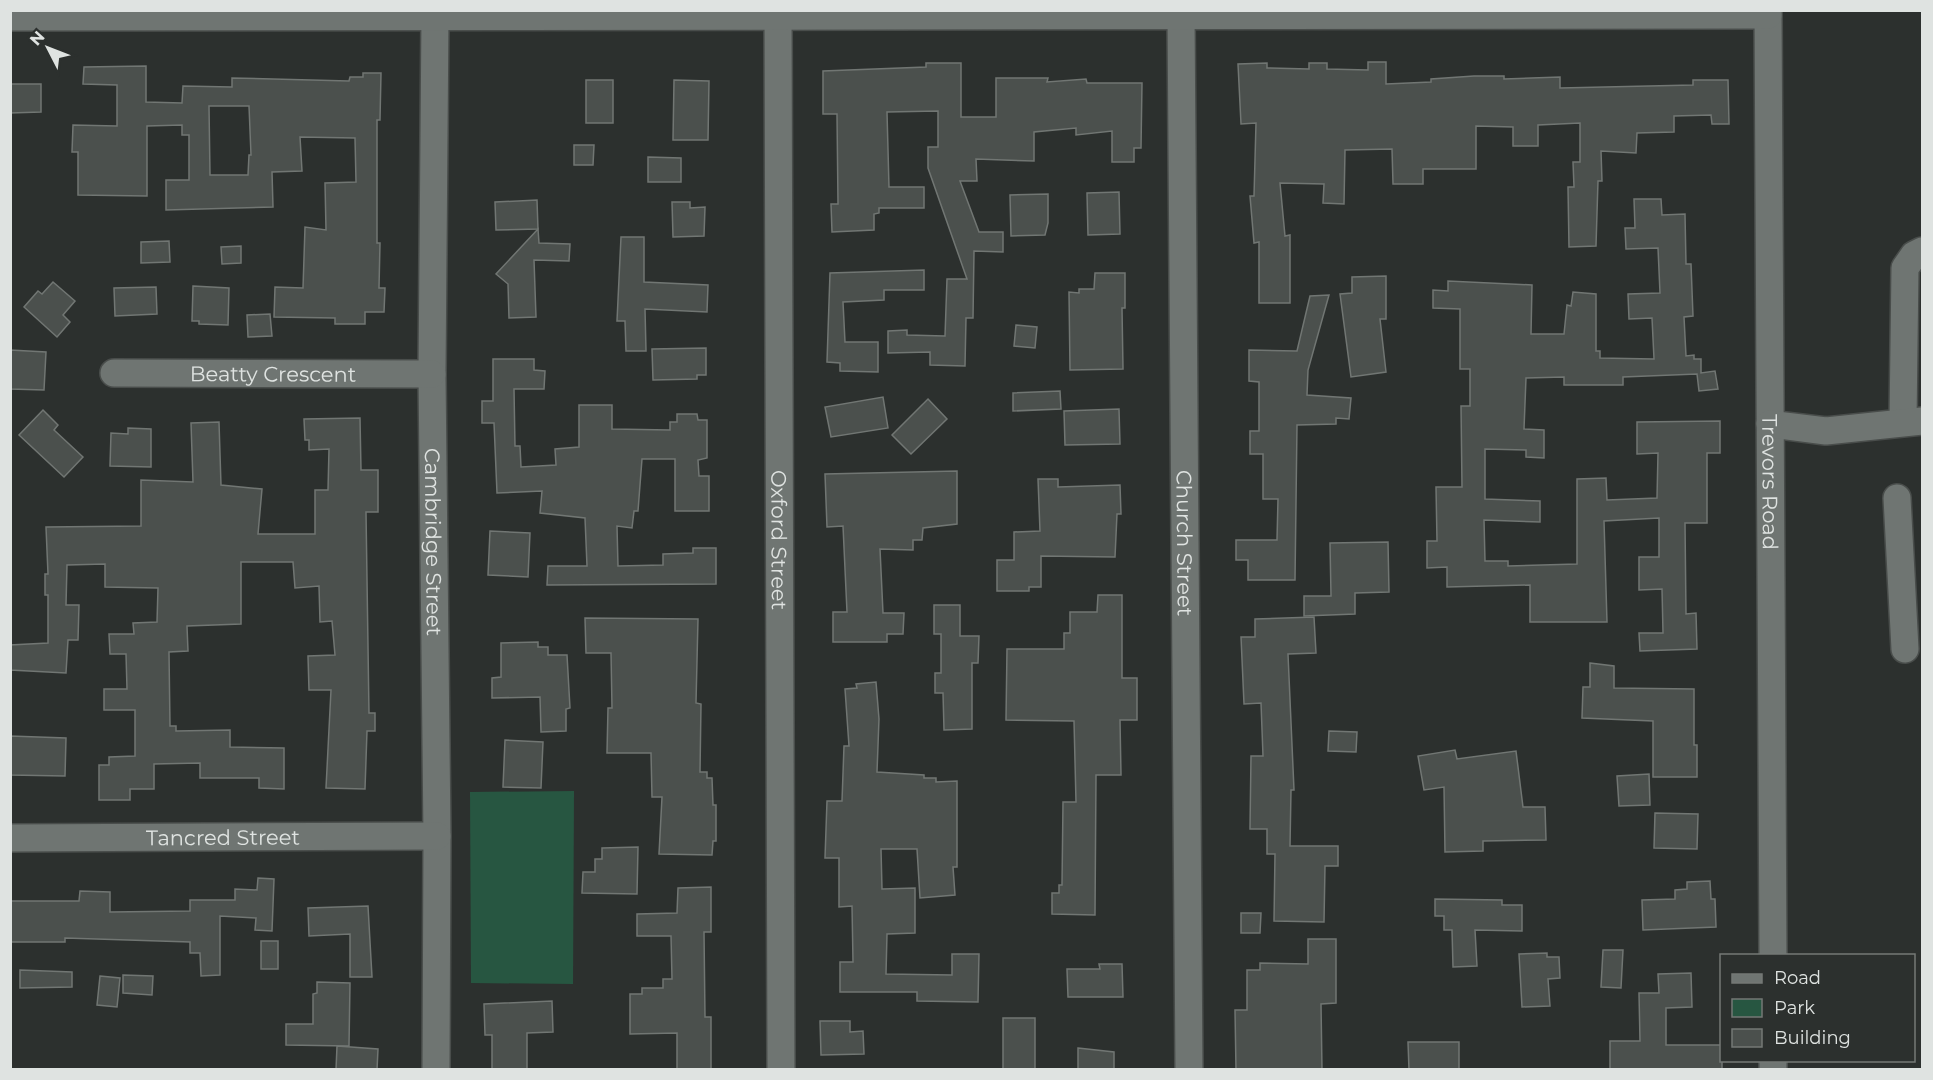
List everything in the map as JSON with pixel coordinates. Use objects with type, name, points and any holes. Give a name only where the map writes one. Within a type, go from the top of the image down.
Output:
[{"type":"street","points":[[10,17],[366,13],[435,16],[778,13],[1181,15],[1768,13]]},
{"type":"street","name":"Oxford Street","points":[[778,13],[781,1070]]},
{"type":"street","name":"Trevors Road","points":[[1768,13],[1773,954]]},
{"type":"street","name":"Church Street","points":[[1181,15],[1189,1070]]},
{"type":"street","name":"Cambridge Street","points":[[435,16],[432,374],[437,836],[436,1070]]},
{"type":"street","points":[[1770,424],[1817,415],[1850,413],[1913,421],[1905,268],[1914,255],[1923,251]]},
{"type":"street","name":"Beatty Crescent","points":[[114,372],[432,374]]},
{"type":"street","points":[[1897,498],[1912,555],[1905,649]]},
{"type":"street","name":"Tancred Street","points":[[10,838],[437,836]]},
{"type":"green space","points":[[574,791],[573,984],[471,983],[470,792]]},
{"type":"building","points":[[1368,62],[1386,62],[1386,84],[1431,82],[1431,79],[1474,76],[1504,76],[1504,79],[1560,77],[1560,88],[1693,85],[1693,80],[1728,80],[1729,124],[1712,124],[1711,115],[1674,116],[1674,132],[1637,133],[1636,153],[1601,151],[1602,181],[1598,181],[1596,246],[1569,247],[1568,187],[1574,187],[1573,162],[1580,162],[1580,123],[1538,125],[1538,146],[1513,146],[1513,127],[1476,126],[1476,169],[1423,169],[1423,184],[1393,184],[1392,149],[1345,150],[1344,204],[1323,203],[1324,184],[1280,183],[1285,236],[1290,235],[1290,303],[1259,303],[1259,242],[1254,243],[1250,196],[1254,196],[1256,123],[1241,124],[1238,64],[1267,63],[1267,68],[1309,69],[1309,63],[1327,63],[1327,69],[1368,70]]},
{"type":"building","points":[[926,63],[961,63],[961,117],[996,117],[996,78],[1048,78],[1047,82],[1086,79],[1087,83],[1142,83],[1141,148],[1134,148],[1134,162],[1112,162],[1112,131],[1076,135],[1076,128],[1034,132],[1034,161],[976,159],[977,181],[960,181],[979,232],[1003,232],[1003,252],[974,251],[973,318],[966,318],[965,366],[930,365],[930,352],[888,353],[888,331],[907,330],[907,335],[945,336],[947,279],[967,279],[928,168],[928,147],[938,147],[938,111],[887,112],[889,187],[924,187],[924,208],[879,208],[879,213],[874,214],[874,230],[832,232],[831,204],[838,204],[837,114],[823,114],[823,71],[926,67]]},
{"type":"building","points":[[146,66],[146,102],[182,103],[183,86],[232,87],[232,78],[349,81],[350,77],[363,77],[363,73],[381,73],[380,120],[377,120],[377,243],[380,243],[379,288],[385,288],[384,312],[365,312],[365,324],[335,324],[335,318],[274,317],[275,287],[303,288],[305,227],[326,230],[325,183],[356,182],[355,138],[300,137],[302,171],[272,172],[273,207],[166,210],[166,180],[189,180],[189,135],[182,135],[182,125],[147,126],[147,196],[78,195],[78,152],[72,152],[73,125],[117,126],[117,85],[83,84],[84,67]],"holes":[[[209,106],[249,106],[251,155],[249,155],[248,175],[210,175]]]},
{"type":"building","points":[[586,80],[613,80],[613,123],[586,123]]},
{"type":"building","points":[[674,80],[709,81],[708,140],[673,140]]},
{"type":"building","points":[[10,84],[41,84],[41,112],[10,113]]},
{"type":"building","points":[[574,145],[594,145],[593,165],[574,165]]},
{"type":"building","points":[[648,157],[681,158],[681,182],[648,182]]},
{"type":"building","points":[[1119,192],[1120,234],[1088,235],[1087,193]]},
{"type":"building","points":[[1048,194],[1048,223],[1045,235],[1011,236],[1010,195]]},
{"type":"building","points":[[1634,199],[1661,199],[1662,215],[1685,214],[1686,264],[1691,264],[1693,316],[1684,317],[1686,356],[1694,355],[1694,359],[1701,359],[1701,373],[1715,371],[1718,389],[1699,391],[1697,374],[1623,377],[1623,385],[1564,385],[1564,377],[1526,378],[1524,429],[1544,430],[1544,458],[1526,457],[1526,450],[1485,449],[1485,499],[1540,501],[1540,522],[1484,520],[1485,561],[1508,561],[1508,566],[1577,564],[1577,479],[1606,478],[1607,500],[1657,498],[1658,453],[1637,454],[1637,422],[1720,421],[1720,453],[1707,453],[1707,523],[1685,523],[1686,614],[1696,613],[1697,649],[1640,651],[1639,633],[1663,633],[1662,589],[1639,590],[1639,557],[1659,557],[1659,518],[1604,521],[1607,622],[1530,622],[1530,585],[1447,587],[1447,567],[1427,568],[1427,541],[1437,541],[1436,487],[1462,487],[1461,406],[1470,406],[1470,369],[1460,369],[1460,309],[1433,308],[1433,290],[1448,291],[1448,281],[1532,285],[1531,334],[1564,334],[1567,305],[1571,306],[1573,292],[1596,294],[1596,351],[1600,351],[1600,358],[1654,359],[1652,318],[1629,319],[1628,294],[1660,293],[1658,248],[1626,249],[1625,228],[1635,228]]},
{"type":"building","points":[[537,200],[538,229],[496,230],[495,202]]},
{"type":"building","points":[[672,202],[690,202],[690,208],[705,207],[704,236],[673,237]]},
{"type":"building","points":[[538,229],[539,243],[570,244],[569,261],[534,260],[536,317],[509,318],[508,284],[496,274]]},
{"type":"building","points":[[621,237],[644,237],[644,282],[708,285],[707,312],[645,309],[646,351],[626,351],[625,321],[617,321]]},
{"type":"building","points":[[169,241],[170,262],[141,263],[141,242]]},
{"type":"building","points":[[241,246],[241,263],[222,264],[221,247]]},
{"type":"building","points":[[924,270],[924,290],[884,290],[884,300],[843,302],[845,342],[878,342],[878,372],[840,371],[840,363],[827,362],[830,273]]},
{"type":"building","points":[[1095,273],[1125,273],[1125,308],[1122,308],[1123,369],[1070,370],[1069,292],[1079,293],[1079,289],[1094,289]]},
{"type":"building","points":[[1386,276],[1386,319],[1380,319],[1386,372],[1351,377],[1340,294],[1352,293],[1352,277]]},
{"type":"building","points":[[53,282],[75,301],[63,315],[70,322],[57,337],[24,307],[38,291],[42,294]]},
{"type":"building","points":[[193,286],[229,288],[228,325],[199,324],[199,321],[192,321]]},
{"type":"building","points":[[156,287],[157,314],[115,316],[114,288]]},
{"type":"building","points":[[1329,295],[1308,370],[1307,395],[1351,398],[1349,419],[1336,418],[1336,424],[1297,425],[1295,580],[1248,580],[1248,560],[1236,560],[1236,540],[1277,540],[1278,499],[1263,499],[1263,454],[1250,454],[1250,431],[1259,431],[1259,382],[1249,381],[1249,350],[1297,351],[1310,296]]},
{"type":"building","points":[[270,314],[272,336],[248,337],[247,315]]},
{"type":"building","points":[[1016,325],[1037,327],[1035,348],[1014,346]]},
{"type":"building","points":[[706,348],[706,375],[697,375],[697,379],[653,380],[652,349]]},
{"type":"building","points":[[10,350],[46,352],[44,390],[10,389]]},
{"type":"building","points":[[493,359],[534,359],[534,370],[545,371],[544,389],[514,389],[515,446],[520,446],[521,467],[556,465],[555,449],[579,447],[579,405],[612,405],[612,429],[670,430],[670,422],[677,422],[677,414],[697,414],[698,420],[707,420],[707,458],[698,460],[699,476],[709,476],[709,511],[675,511],[675,459],[642,459],[638,511],[634,511],[632,528],[617,526],[618,566],[663,565],[663,554],[693,553],[693,548],[716,548],[716,584],[547,585],[548,566],[587,566],[585,518],[540,513],[542,491],[497,493],[494,423],[482,423],[482,401],[493,401]]},
{"type":"building","points":[[1060,391],[1061,409],[1013,411],[1013,393]]},
{"type":"building","points":[[883,397],[888,428],[831,437],[825,407]]},
{"type":"building","points":[[928,399],[947,419],[911,454],[892,435]]},
{"type":"building","points":[[1119,409],[1120,444],[1065,445],[1064,411]]},
{"type":"building","points":[[43,410],[58,425],[54,430],[83,457],[64,477],[19,435]]},
{"type":"building","points":[[360,418],[361,470],[378,470],[378,512],[366,512],[369,713],[375,713],[375,731],[367,731],[365,789],[326,788],[331,690],[309,690],[308,656],[335,655],[332,621],[320,622],[319,586],[295,588],[293,562],[241,562],[241,624],[187,626],[188,651],[169,652],[170,726],[176,726],[176,731],[230,730],[230,747],[284,748],[284,789],[259,788],[259,778],[200,778],[200,763],[154,764],[154,789],[130,789],[130,800],[99,800],[99,765],[109,765],[109,757],[135,756],[135,710],[104,710],[104,689],[127,689],[126,654],[110,654],[109,634],[134,634],[133,623],[157,622],[158,588],[105,587],[105,564],[67,565],[66,605],[79,605],[78,640],[68,640],[66,673],[10,670],[10,645],[48,643],[48,595],[45,595],[45,574],[48,574],[46,527],[141,526],[141,480],[193,482],[191,423],[219,422],[221,485],[262,489],[258,534],[315,534],[315,490],[328,490],[329,449],[309,450],[309,440],[305,440],[304,419]]},
{"type":"building","points":[[128,428],[151,429],[151,467],[110,466],[111,433],[128,434]]},
{"type":"building","points":[[957,471],[957,524],[923,528],[922,540],[913,540],[913,550],[880,549],[883,613],[904,613],[903,634],[887,634],[887,642],[833,642],[833,612],[847,612],[843,526],[827,527],[825,474]]},
{"type":"building","points":[[1038,479],[1058,479],[1058,487],[1120,485],[1121,514],[1117,514],[1115,557],[1041,556],[1041,587],[1029,587],[1029,591],[997,591],[997,560],[1014,560],[1014,532],[1040,531]]},
{"type":"building","points":[[490,531],[530,533],[528,577],[488,575]]},
{"type":"building","points":[[1388,542],[1389,592],[1355,593],[1355,614],[1304,616],[1304,596],[1331,596],[1330,543]]},
{"type":"building","points":[[1098,595],[1122,595],[1122,678],[1137,678],[1137,720],[1120,720],[1121,775],[1096,775],[1095,915],[1052,914],[1052,893],[1059,893],[1059,885],[1062,885],[1063,802],[1076,802],[1074,721],[1006,720],[1007,649],[1064,649],[1064,633],[1070,633],[1070,612],[1097,612]]},
{"type":"building","points":[[934,605],[960,605],[960,636],[979,636],[978,663],[972,663],[972,729],[944,730],[943,693],[935,693],[935,673],[941,673],[941,634],[934,634]]},
{"type":"building","points":[[1314,617],[1316,653],[1288,654],[1294,790],[1291,790],[1290,846],[1338,846],[1338,866],[1325,866],[1324,922],[1274,921],[1275,854],[1267,854],[1267,829],[1250,829],[1251,756],[1263,756],[1261,703],[1244,704],[1241,637],[1255,637],[1255,619]]},
{"type":"building","points":[[585,618],[698,619],[696,703],[701,704],[700,772],[707,772],[707,778],[712,778],[713,805],[716,805],[716,841],[713,841],[712,855],[659,854],[662,797],[652,797],[651,753],[607,753],[608,708],[612,708],[611,653],[586,653]]},
{"type":"building","points":[[538,642],[538,647],[548,647],[548,655],[567,655],[570,708],[566,709],[566,731],[541,732],[540,697],[492,698],[492,678],[501,677],[501,643]]},
{"type":"building","points":[[1590,663],[1614,666],[1614,688],[1694,689],[1694,745],[1697,745],[1697,777],[1653,777],[1653,721],[1582,718],[1583,687],[1590,687]]},
{"type":"building","points":[[876,682],[879,719],[877,772],[924,775],[924,778],[936,778],[936,782],[957,781],[957,867],[953,867],[955,895],[920,898],[917,849],[881,849],[882,889],[915,888],[915,933],[887,934],[886,974],[952,975],[952,954],[979,954],[978,1002],[917,1001],[917,992],[840,992],[840,962],[853,962],[852,906],[839,907],[839,858],[825,858],[827,801],[842,801],[844,746],[849,746],[845,689],[857,688],[856,684]]},
{"type":"building","points":[[1329,731],[1357,732],[1356,752],[1328,751]]},
{"type":"building","points":[[10,736],[66,738],[65,776],[10,775]]},
{"type":"building","points":[[505,740],[543,742],[541,788],[503,787]]},
{"type":"building","points":[[1455,750],[1457,759],[1516,751],[1523,807],[1545,807],[1546,840],[1483,841],[1483,851],[1445,852],[1444,787],[1424,790],[1418,756]]},
{"type":"building","points":[[1649,774],[1650,805],[1619,806],[1617,776]]},
{"type":"building","points":[[1655,813],[1698,814],[1697,849],[1654,848]]},
{"type":"building","points":[[638,847],[637,894],[582,893],[583,872],[595,872],[595,859],[602,859],[602,848]]},
{"type":"building","points":[[258,878],[274,879],[272,931],[255,930],[256,918],[220,916],[220,975],[201,976],[200,953],[190,953],[190,942],[65,938],[65,942],[10,942],[10,901],[79,901],[80,891],[110,892],[110,912],[190,911],[190,900],[235,900],[235,889],[257,890]]},
{"type":"building","points":[[1710,881],[1711,899],[1715,899],[1716,927],[1643,930],[1642,900],[1675,899],[1675,890],[1687,889],[1687,882]]},
{"type":"building","points":[[711,887],[711,932],[704,932],[705,1017],[711,1017],[711,1069],[677,1070],[677,1033],[630,1034],[630,994],[642,994],[642,988],[663,988],[663,979],[672,979],[671,936],[637,936],[637,914],[677,913],[678,888]]},
{"type":"building","points":[[1435,899],[1502,900],[1502,905],[1522,905],[1522,931],[1475,930],[1477,966],[1453,967],[1452,930],[1444,930],[1444,916],[1435,916]]},
{"type":"building","points":[[368,906],[372,977],[350,977],[350,934],[309,936],[308,908]]},
{"type":"building","points":[[1241,913],[1261,913],[1260,933],[1241,933]]},
{"type":"building","points":[[1308,939],[1336,939],[1336,1003],[1321,1004],[1322,1070],[1236,1070],[1235,1010],[1247,1010],[1247,970],[1260,970],[1260,963],[1308,964]]},
{"type":"building","points":[[261,941],[278,941],[278,969],[261,969]]},
{"type":"building","points":[[1603,950],[1623,950],[1621,988],[1601,987]]},
{"type":"building","points":[[1547,953],[1547,957],[1559,957],[1560,978],[1548,979],[1550,1006],[1522,1007],[1519,954]]},
{"type":"building","points":[[1099,964],[1122,964],[1123,997],[1068,997],[1067,969],[1100,969]]},
{"type":"building","points":[[20,970],[72,972],[72,987],[20,988]]},
{"type":"building","points":[[1691,973],[1692,1007],[1666,1008],[1666,1045],[1720,1045],[1722,1070],[1610,1069],[1610,1041],[1640,1041],[1639,993],[1659,993],[1658,974]]},
{"type":"building","points":[[123,975],[153,976],[152,995],[123,993]]},
{"type":"building","points":[[100,976],[120,978],[117,1007],[97,1005]]},
{"type":"building","points":[[317,982],[350,983],[349,1046],[286,1045],[286,1024],[313,1024],[313,994],[317,993]]},
{"type":"building","points":[[552,1001],[553,1032],[527,1033],[527,1070],[492,1070],[492,1035],[485,1035],[484,1004]]},
{"type":"building","points":[[1003,1018],[1035,1018],[1035,1070],[1003,1070]]},
{"type":"building","points":[[820,1021],[850,1021],[850,1032],[863,1031],[864,1054],[821,1055]]},
{"type":"building","points":[[1408,1042],[1459,1042],[1459,1070],[1409,1070]]},
{"type":"building","points":[[337,1046],[378,1049],[377,1070],[336,1070]]},
{"type":"building","points":[[1078,1048],[1114,1052],[1114,1070],[1078,1070]]}]
